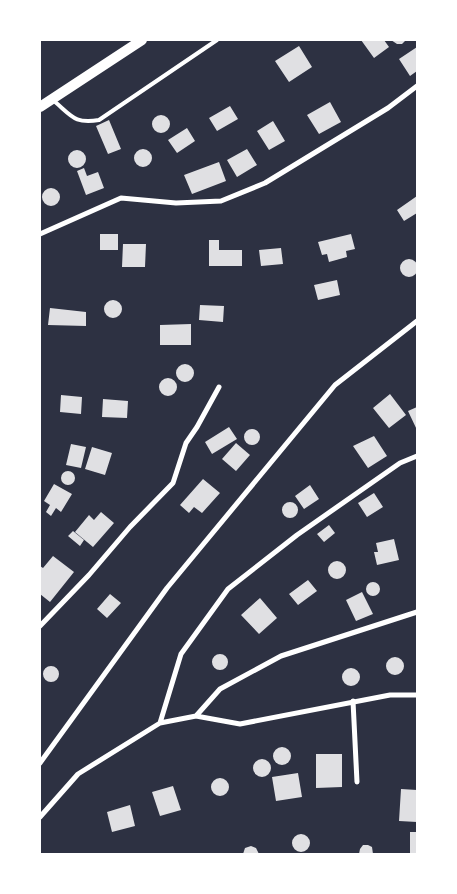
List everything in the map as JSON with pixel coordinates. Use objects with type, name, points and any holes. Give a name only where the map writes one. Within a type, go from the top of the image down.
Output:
[{"type":"main road","points":[[40,107],[142,40]]},
{"type":"street","points":[[40,234],[121,198],[176,203],[221,201],[265,182],[388,108],[417,86]]},
{"type":"street","points":[[40,763],[168,588],[335,385],[417,321]]},
{"type":"street","points":[[40,626],[89,575],[130,527],[173,483],[186,443],[197,427],[218,387]]},
{"type":"street","points":[[160,723],[181,654],[228,589],[297,535],[400,463],[417,456]]},
{"type":"street","points":[[196,716],[220,689],[281,656],[417,612]]},
{"type":"street","points":[[40,817],[78,774],[160,723],[196,716],[240,724],[353,701],[390,695],[417,695]]},
{"type":"street","points":[[353,701],[357,782]]},
{"type":"lane","points":[[52,99],[78,121],[100,120],[217,40]]},
{"type":"building","points":[[361,40],[384,40],[389,47],[374,58]]},
{"type":"building","points":[[391,40],[406,40],[402,44],[397,44]]},
{"type":"building","points":[[299,46],[312,67],[289,82],[275,61]]},
{"type":"building","points":[[417,47],[417,71],[410,76],[399,59]]},
{"type":"building","points":[[330,102],[341,122],[319,134],[307,115]]},
{"type":"building","points":[[230,106],[238,119],[217,131],[209,118]]},
{"type":"building","points":[[157,115],[165,115],[170,120],[168,131],[157,133],[152,128],[152,120]]},
{"type":"building","points":[[109,120],[121,149],[108,154],[96,126]]},
{"type":"building","points":[[273,121],[285,141],[269,150],[257,131]]},
{"type":"building","points":[[187,128],[195,141],[177,153],[168,140]]},
{"type":"building","points":[[143,149],[149,152],[152,158],[149,164],[143,167],[137,164],[134,158],[137,152]]},
{"type":"building","points":[[247,149],[257,165],[237,177],[227,160]]},
{"type":"building","points":[[73,150],[81,150],[86,155],[84,166],[73,168],[68,163],[68,155]]},
{"type":"building","points":[[219,162],[226,181],[192,194],[184,175]]},
{"type":"building","points":[[84,168],[87,176],[98,172],[104,188],[86,195],[77,171]]},
{"type":"building","points":[[47,188],[55,188],[60,193],[58,204],[47,206],[42,201],[42,193]]},
{"type":"building","points":[[417,196],[417,213],[404,221],[397,210]]},
{"type":"building","points":[[100,234],[118,234],[118,250],[100,250]]},
{"type":"building","points":[[351,234],[355,249],[346,251],[347,257],[329,262],[327,254],[322,255],[318,242]]},
{"type":"building","points":[[209,240],[219,240],[219,250],[242,250],[242,266],[209,266]]},
{"type":"building","points":[[123,244],[146,244],[145,267],[122,267]]},
{"type":"building","points":[[281,248],[283,264],[261,266],[259,250]]},
{"type":"building","points":[[405,259],[413,259],[418,264],[416,275],[405,277],[400,272],[400,264]]},
{"type":"building","points":[[337,280],[340,295],[318,300],[314,285]]},
{"type":"building","points":[[113,300],[119,303],[122,309],[119,315],[113,318],[107,315],[104,309],[107,303]]},
{"type":"building","points":[[200,305],[224,306],[223,322],[199,320]]},
{"type":"building","points":[[50,308],[86,312],[86,326],[48,325]]},
{"type":"building","points":[[191,324],[191,345],[160,345],[160,325]]},
{"type":"building","points":[[181,364],[189,364],[194,369],[192,380],[181,382],[176,377],[176,369]]},
{"type":"building","points":[[164,378],[172,378],[177,383],[175,394],[164,396],[159,391],[159,383]]},
{"type":"building","points":[[390,394],[406,415],[389,428],[373,408]]},
{"type":"building","points":[[61,395],[82,397],[81,414],[60,412]]},
{"type":"building","points":[[103,399],[128,401],[127,418],[102,417]]},
{"type":"building","points":[[417,407],[417,430],[408,411]]},
{"type":"building","points":[[229,427],[237,439],[212,454],[205,442]]},
{"type":"building","points":[[249,429],[255,429],[260,434],[258,443],[249,445],[244,440],[244,434]]},
{"type":"building","points":[[374,436],[387,456],[368,468],[353,446]]},
{"type":"building","points":[[236,443],[250,455],[236,471],[222,459]]},
{"type":"building","points":[[71,444],[86,447],[81,468],[66,465]]},
{"type":"building","points":[[92,447],[112,453],[105,475],[85,469]]},
{"type":"building","points":[[65,471],[71,471],[75,478],[71,485],[65,485],[61,481],[61,475]]},
{"type":"building","points":[[203,479],[220,493],[202,513],[194,507],[189,513],[180,505]]},
{"type":"building","points":[[54,484],[72,494],[61,512],[56,508],[51,516],[46,512],[50,505],[44,501]]},
{"type":"building","points":[[310,485],[319,499],[304,509],[295,496]]},
{"type":"building","points":[[374,493],[383,507],[367,517],[358,503]]},
{"type":"building","points":[[290,502],[298,510],[290,518],[282,510]]},
{"type":"building","points":[[101,512],[114,523],[93,547],[75,532],[89,515],[94,520]]},
{"type":"building","points":[[329,525],[335,533],[324,542],[317,534]]},
{"type":"building","points":[[73,531],[84,540],[80,546],[68,536]]},
{"type":"building","points":[[394,539],[399,560],[377,565],[374,552],[378,552],[376,543]]},
{"type":"building","points":[[53,556],[74,572],[50,602],[40,594],[40,566],[43,568]]},
{"type":"building","points":[[333,561],[341,561],[346,566],[344,577],[333,579],[328,574],[328,566]]},
{"type":"building","points":[[308,580],[317,591],[298,605],[289,594]]},
{"type":"building","points":[[370,582],[376,582],[380,589],[376,596],[370,596],[366,592],[366,586]]},
{"type":"building","points":[[362,592],[373,614],[356,621],[346,600]]},
{"type":"building","points":[[110,594],[121,603],[107,618],[97,609]]},
{"type":"building","points":[[260,598],[277,618],[259,634],[241,615]]},
{"type":"building","points":[[220,654],[228,662],[220,670],[212,662]]},
{"type":"building","points":[[395,657],[401,660],[404,666],[401,672],[395,675],[389,672],[386,666],[389,660]]},
{"type":"building","points":[[48,666],[54,666],[59,671],[57,680],[48,682],[43,677],[43,671]]},
{"type":"building","points":[[347,668],[355,668],[360,673],[358,684],[347,686],[342,681],[342,673]]},
{"type":"building","points":[[282,747],[290,752],[291,756],[286,764],[282,765],[274,760],[273,756],[278,748]]},
{"type":"building","points":[[316,754],[342,754],[342,787],[316,788]]},
{"type":"building","points":[[262,759],[270,764],[271,768],[266,776],[262,777],[254,772],[253,768],[258,760]]},
{"type":"building","points":[[298,773],[302,797],[276,801],[272,777]]},
{"type":"building","points":[[220,778],[228,783],[229,787],[224,795],[220,796],[212,791],[211,787],[216,779]]},
{"type":"building","points":[[173,786],[181,810],[160,816],[152,792]]},
{"type":"building","points":[[401,789],[417,790],[417,822],[399,821]]},
{"type":"building","points":[[130,805],[135,826],[112,832],[107,812]]},
{"type":"building","points":[[410,832],[417,832],[417,854],[410,854]]},
{"type":"building","points":[[297,834],[305,834],[310,839],[308,850],[297,852],[292,847],[292,839]]},
{"type":"building","points":[[363,845],[372,847],[373,854],[359,854]]},
{"type":"building","points":[[251,846],[256,848],[259,854],[243,854],[245,848]]}]
